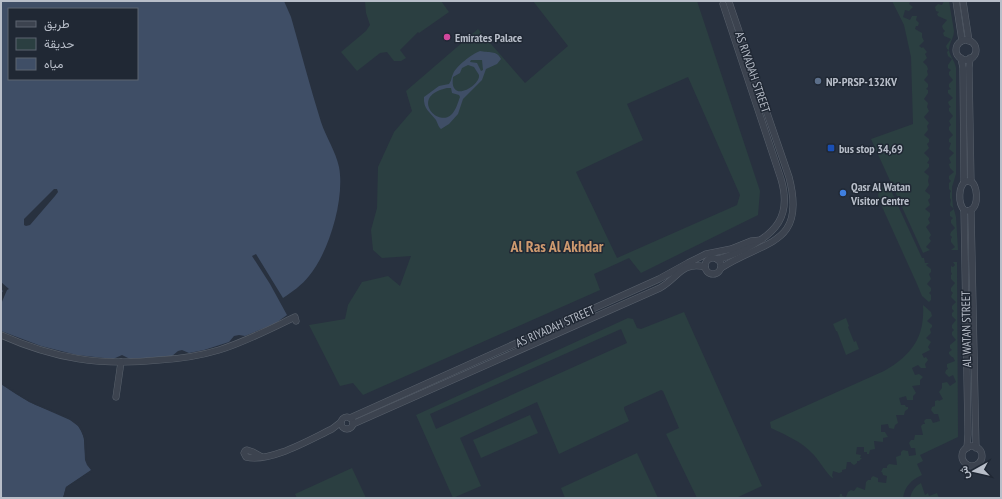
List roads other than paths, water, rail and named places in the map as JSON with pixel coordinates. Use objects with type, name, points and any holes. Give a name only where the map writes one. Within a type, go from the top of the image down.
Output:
[{"type":"street","points":[[716,1],[723,4],[730,2]]},
{"type":"street","points":[[956,1],[962,41]]},
{"type":"street","points":[[963,1],[969,41],[973,44],[975,49],[974,54],[970,58],[969,68],[971,182],[976,188],[976,206],[968,210],[961,204],[960,189],[964,182],[963,71],[961,58],[956,50],[957,46],[962,41],[969,41]]},
{"type":"street","name":"AS RIYADAH STREET","points":[[721,268],[770,244],[778,238],[790,222],[794,203],[790,177],[730,2]]},
{"type":"street","name":"AS RIYADAH STREET","points":[[717,259],[730,256],[761,240],[774,229],[780,221],[784,211],[785,195],[723,4]]},
{"type":"street","points":[[961,58],[970,58]]},
{"type":"street","points":[[964,182],[971,182]]},
{"type":"street","name":"AL WATAN STREET","points":[[968,210],[976,448]]},
{"type":"street","name":"AL WATAN STREET","points":[[967,448],[968,210]]},
{"type":"street","name":"AS RIYADAH STREET","points":[[350,418],[659,279],[688,262],[706,254],[731,249],[751,241],[761,240]]},
{"type":"street","points":[[710,259],[717,259],[720,262],[721,268],[718,273],[713,274],[708,272],[705,267],[706,262],[710,259]]},
{"type":"street","name":"AS RIYADAH STREET","points":[[353,424],[660,288],[687,267],[694,265],[705,267]]},
{"type":"street","points":[[1,335],[22,344],[64,357],[84,360],[121,362],[153,361],[195,356],[219,350],[244,341],[295,318],[296,321]]},
{"type":"street","points":[[116,397],[121,362]]},
{"type":"street","points":[[262,457],[271,457],[342,425],[349,428],[353,424],[353,421],[350,418],[344,418],[342,425]]},
{"type":"street","points":[[967,448],[976,448],[981,453],[981,459],[978,464],[973,466],[967,464],[963,459],[963,453],[967,448]]},
{"type":"water","points":[[1,1],[284,1],[291,17],[321,122],[338,161],[340,180],[340,194],[334,224],[329,239],[316,266],[300,285],[283,298],[256,254],[252,256],[287,315],[276,323],[245,336],[234,336],[229,342],[189,353],[182,350],[178,351],[172,356],[130,359],[122,355],[113,359],[77,355],[41,346],[1,331]],"holes":[[[54,189],[57,189],[58,192],[30,225],[24,225],[24,219]]]},
{"type":"water","points":[[480,51],[495,53],[501,59],[497,64],[486,69],[482,80],[463,99],[458,114],[449,124],[441,129],[426,107],[424,97],[439,86],[449,84],[457,67],[469,57]],"holes":[[[471,60],[482,60],[483,70],[481,71],[477,63],[470,62]],[[468,65],[474,67],[479,75],[478,79],[471,87],[460,91],[456,90],[453,85],[453,77],[460,73],[462,68]],[[451,88],[452,93],[459,95],[460,97],[456,108],[452,114],[446,118],[440,117],[430,110],[428,104],[430,98],[436,92]]]},
{"type":"water","points":[[1,384],[35,405],[70,419],[82,432],[84,437],[86,460],[92,470],[66,487],[63,498],[1,498]]},
{"type":"place","name":"Emirates Palace","points":[[447,37]]},
{"type":"place","name":"NP-PRSP-132KV","points":[[818,81]]},
{"type":"place","name":"bus stop 34,69","points":[[831,148]]},
{"type":"place","name":"Qasr Al Watan Visitor Centre","points":[[843,193]]},
{"type":"district","name":"Al Ras Al Akhdar","points":[[557,246]]}]
